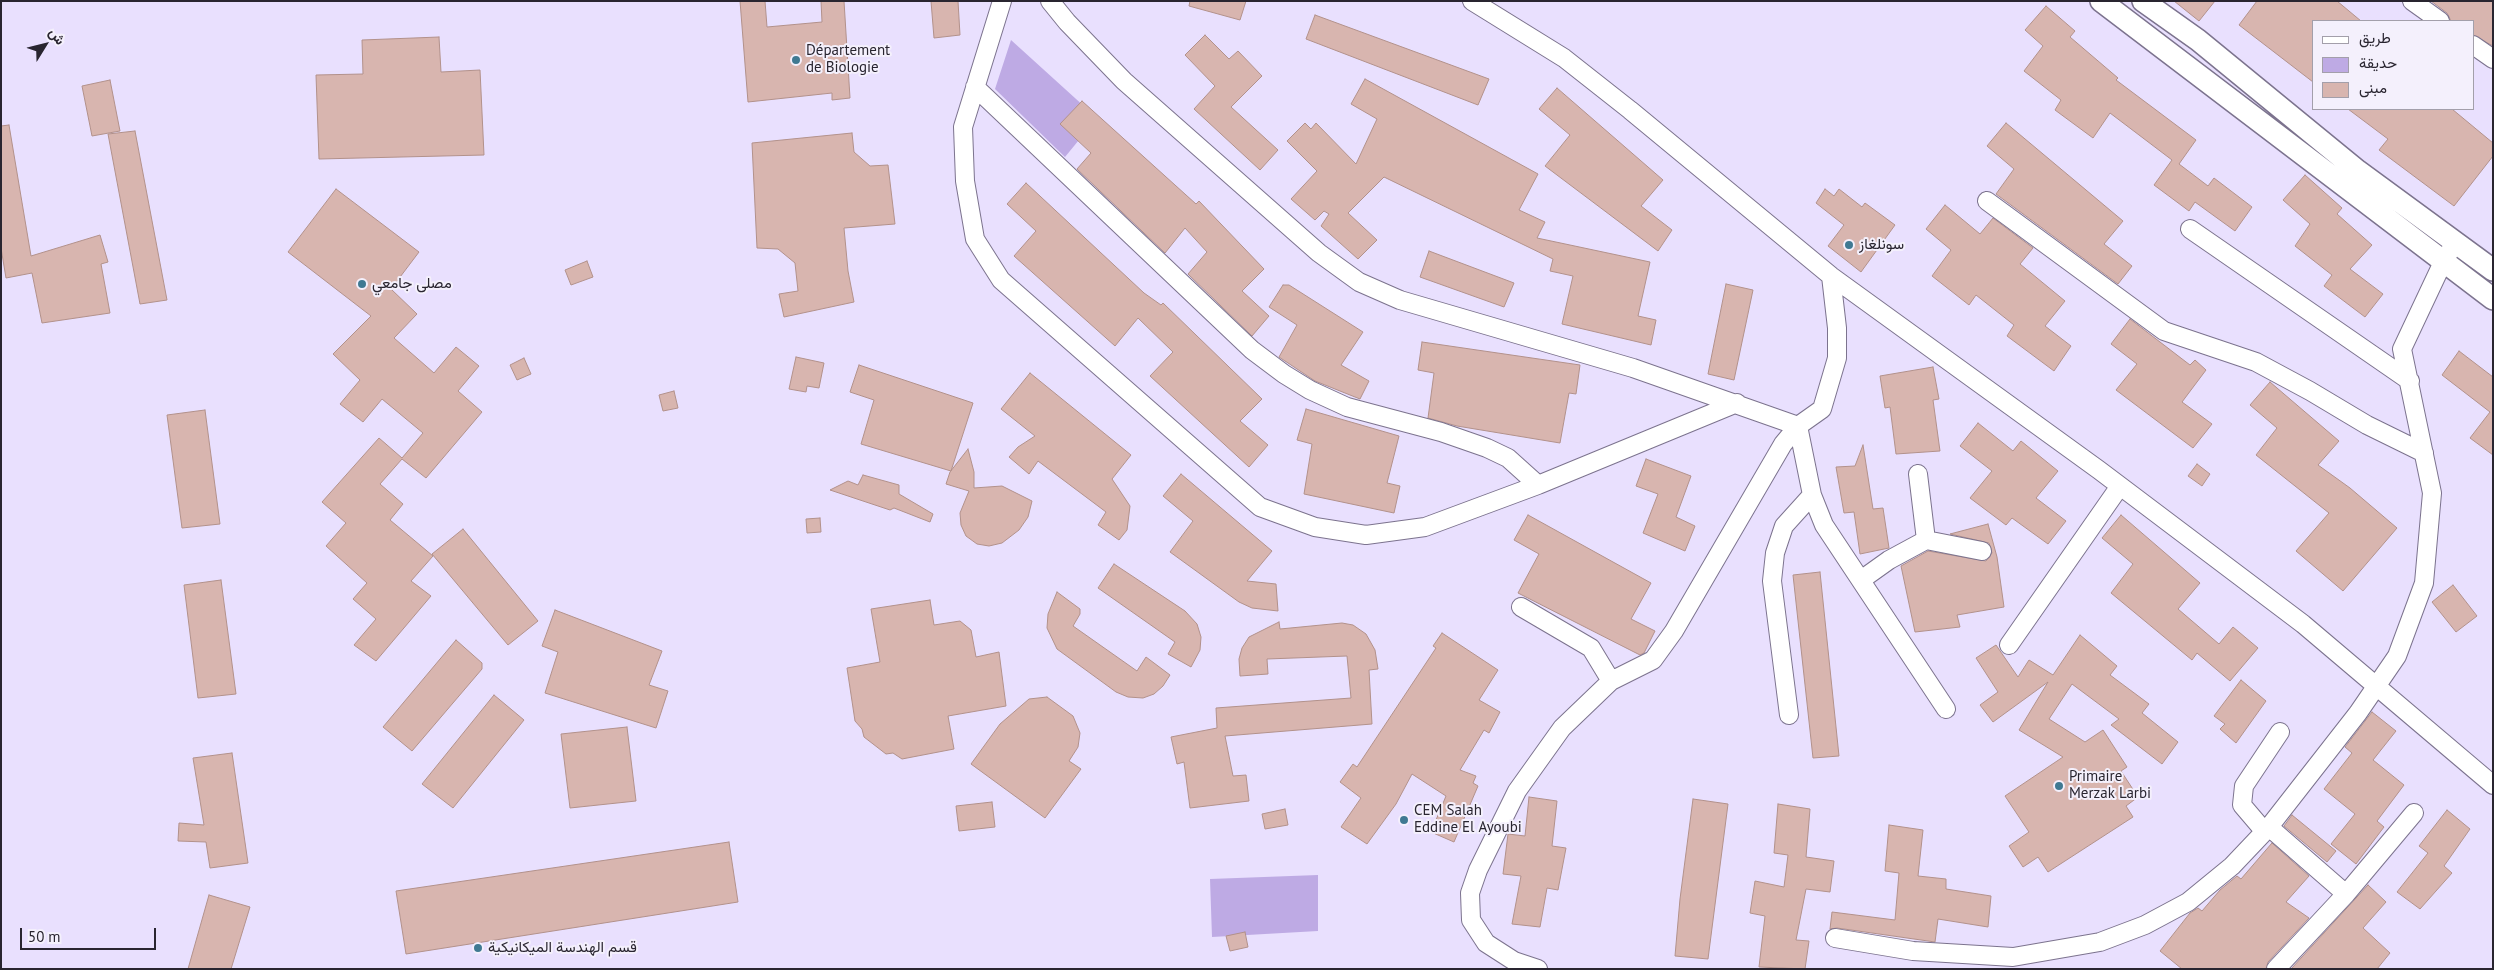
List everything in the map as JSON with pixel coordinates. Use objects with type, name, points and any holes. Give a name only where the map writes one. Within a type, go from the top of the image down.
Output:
[{"type":"street","points":[[1002,1],[963,127],[965,181],[975,239],[1001,280],[1260,507],[1315,527],[1366,535],[1425,527],[1538,486],[1737,404]]},
{"type":"street","points":[[1050,1],[1067,22],[1124,81],[1319,253],[1359,282],[1400,300],[1633,368],[1798,426]]},
{"type":"street","points":[[1472,1],[1564,58],[1832,276],[2120,486],[2303,624],[2493,785]]},
{"type":"street","points":[[2101,1],[2493,299]]},
{"type":"street","points":[[2143,1],[2198,40],[2358,171],[2493,270]]},
{"type":"street","points":[[2412,1],[2439,20]]},
{"type":"street","points":[[2474,46],[2493,59]]},
{"type":"street","points":[[975,87],[1245,343],[1284,374],[1310,390],[1348,407],[1441,432],[1487,448],[1508,458],[1538,486]]},
{"type":"street","points":[[1987,201],[2164,331],[2256,362],[2367,425],[2424,453]]},
{"type":"street","points":[[2190,229],[2410,381]]},
{"type":"street","points":[[1835,938],[1913,951],[2013,957],[2100,942],[2145,924],[2188,902],[2232,866],[2267,830],[2377,686],[2397,656],[2424,583],[2432,493],[2402,349],[2443,262],[2456,244]]},
{"type":"street","points":[[1538,969],[1514,961],[1486,943],[1471,920],[1470,893],[1478,870],[1517,791],[1562,728],[1611,681],[1653,660],[1674,631],[1783,444],[1798,426],[1822,409],[1837,358],[1838,328],[1832,276]]},
{"type":"street","points":[[1798,426],[1812,496],[1824,525],[1946,709]]},
{"type":"street","points":[[1918,474],[1926,540]]},
{"type":"street","points":[[2009,645],[2120,486]]},
{"type":"street","points":[[1789,715],[1772,581],[1775,553],[1784,526],[1812,496]]},
{"type":"street","points":[[1861,580],[1889,560],[1926,540],[1982,552]]},
{"type":"street","points":[[1521,607],[1591,648],[1611,681]]},
{"type":"street","points":[[2280,732],[2244,786],[2242,805],[2267,830],[2346,894]]},
{"type":"street","points":[[2276,969],[2346,894],[2414,814]]},
{"type":"green space","points":[[1011,40],[1097,118],[1065,157],[995,89]]},
{"type":"green space","points":[[1318,875],[1318,931],[1212,937],[1210,879]]},
{"type":"building","name":"Département de Biologie","points":[[740,1],[765,1],[767,27],[822,22],[821,1],[844,1],[850,98],[832,100],[832,93],[748,102]]},
{"type":"building","points":[[931,1],[958,1],[960,35],[934,38]]},
{"type":"building","points":[[1190,1],[1246,1],[1240,20],[1189,6]]},
{"type":"building","points":[[2174,1],[2215,1],[2199,21]]},
{"type":"building","points":[[2257,1],[2337,1],[2360,20],[2312,20],[2312,81],[2239,25]]},
{"type":"building","points":[[2431,1],[2493,1],[2493,46],[2474,36],[2474,20],[2450,20],[2447,13]]},
{"type":"building","points":[[2046,6],[2075,31],[2070,37],[2118,78],[2116,80],[2196,140],[2179,164],[2208,186],[2214,178],[2252,207],[2235,231],[2195,202],[2189,211],[2154,185],[2172,160],[2110,113],[2093,138],[2055,110],[2061,100],[2024,71],[2043,46],[2025,30]]},
{"type":"building","points":[[1315,15],[1489,79],[1478,105],[1306,39]]},
{"type":"building","points":[[1205,35],[1229,59],[1238,51],[1262,76],[1231,107],[1278,150],[1260,170],[1194,109],[1215,86],[1185,55]]},
{"type":"building","points":[[439,37],[441,72],[480,70],[484,155],[319,159],[316,75],[363,74],[362,40]]},
{"type":"building","points":[[1365,79],[1538,174],[1519,210],[1545,222],[1537,238],[1650,262],[1638,316],[1656,320],[1651,345],[1562,324],[1573,276],[1550,271],[1553,259],[1384,177],[1348,213],[1377,240],[1358,259],[1321,226],[1329,214],[1324,211],[1315,220],[1291,199],[1317,171],[1287,141],[1305,123],[1311,129],[1316,123],[1356,164],[1377,119],[1351,104]]},
{"type":"building","points":[[110,80],[120,131],[92,136],[82,86]]},
{"type":"building","points":[[1557,88],[1663,180],[1641,206],[1672,230],[1658,251],[1545,166],[1570,135],[1539,109]]},
{"type":"building","points":[[1082,101],[1196,204],[1199,201],[1264,269],[1242,291],[1269,316],[1252,336],[1188,274],[1207,252],[1185,228],[1165,253],[1077,169],[1091,153],[1060,124]]},
{"type":"building","points":[[2349,110],[2453,110],[2493,143],[2493,156],[2454,206],[2379,150],[2388,139]]},
{"type":"building","points":[[2006,123],[2123,221],[2104,244],[2132,266],[2118,284],[1996,194],[2014,169],[1987,146]]},
{"type":"building","points":[[9,125],[31,256],[100,235],[108,262],[101,264],[110,313],[42,323],[32,273],[6,278],[1,248],[1,126]]},
{"type":"building","points":[[135,131],[167,300],[140,304],[108,134]]},
{"type":"building","points":[[852,133],[854,152],[870,166],[888,165],[895,224],[844,228],[848,271],[854,302],[784,317],[779,294],[798,291],[795,263],[778,249],[757,248],[752,143]]},
{"type":"building","points":[[2305,175],[2342,208],[2337,214],[2372,245],[2350,269],[2383,294],[2365,317],[2324,286],[2332,275],[2295,246],[2310,224],[2283,200]]},
{"type":"building","points":[[1026,183],[1144,293],[1161,305],[1163,303],[1262,399],[1240,421],[1268,445],[1249,467],[1150,376],[1173,352],[1138,318],[1115,346],[1014,256],[1036,231],[1007,204]]},
{"type":"building","points":[[336,189],[419,252],[391,289],[417,314],[394,338],[434,373],[456,347],[479,366],[458,391],[482,412],[426,478],[402,459],[380,484],[403,504],[390,520],[433,556],[411,581],[431,596],[376,661],[354,645],[376,619],[353,599],[367,583],[326,546],[346,523],[322,502],[379,438],[402,458],[423,433],[382,399],[363,422],[340,404],[360,380],[333,354],[371,316],[288,252]]},
{"type":"building","points":[[1825,189],[1834,196],[1839,189],[1862,207],[1865,203],[1895,225],[1861,272],[1828,246],[1844,225],[1816,203]]},
{"type":"building","points":[[1945,205],[1980,234],[1993,218],[2033,248],[2020,264],[2065,301],[2045,326],[2071,346],[2054,371],[2007,336],[2014,325],[1976,295],[1969,305],[1932,276],[1951,250],[1926,229]]},
{"type":"building","points":[[1429,251],[1514,283],[1504,307],[1420,277]]},
{"type":"building","points":[[587,261],[593,277],[571,285],[565,270]]},
{"type":"building","points":[[1726,284],[1753,290],[1734,380],[1708,374]]},
{"type":"building","points":[[1283,285],[1289,285],[1363,332],[1341,365],[1369,381],[1360,399],[1315,381],[1279,357],[1297,325],[1269,307]]},
{"type":"building","points":[[2130,319],[2190,365],[2195,360],[2206,370],[2182,402],[2212,424],[2193,448],[2116,390],[2137,364],[2111,344]]},
{"type":"building","points":[[1422,342],[1580,365],[1576,394],[1569,393],[1560,443],[1457,426],[1428,418],[1434,373],[1418,370]]},
{"type":"building","points":[[2459,351],[2493,377],[2493,455],[2470,438],[2490,412],[2442,375]]},
{"type":"building","points":[[796,357],[824,363],[819,388],[807,386],[806,392],[789,389]]},
{"type":"building","points":[[524,358],[531,374],[517,380],[510,365]]},
{"type":"building","points":[[859,365],[973,403],[951,471],[861,444],[874,400],[850,392]]},
{"type":"building","points":[[1933,367],[1939,399],[1933,400],[1940,451],[1896,454],[1890,407],[1885,408],[1880,376]]},
{"type":"building","points":[[1030,373],[1131,455],[1112,479],[1130,506],[1127,530],[1119,540],[1098,525],[1106,512],[1038,461],[1029,474],[1009,457],[1018,447],[1035,436],[1001,409]]},
{"type":"building","points":[[2270,382],[2339,441],[2318,465],[2350,488],[2397,528],[2343,591],[2296,551],[2329,513],[2256,455],[2277,428],[2250,405]]},
{"type":"building","points":[[674,391],[678,408],[663,411],[659,395]]},
{"type":"building","points":[[1306,409],[1399,436],[1387,483],[1400,486],[1394,513],[1304,494],[1312,444],[1297,440]]},
{"type":"building","points":[[205,410],[220,524],[182,528],[167,415]]},
{"type":"building","points":[[1978,423],[2013,451],[2021,441],[2058,471],[2036,498],[2066,521],[2048,544],[2012,518],[2006,525],[1970,498],[1992,471],[1960,446]]},
{"type":"building","points":[[1863,445],[1873,509],[1883,508],[1889,548],[1860,554],[1854,512],[1844,513],[1836,467],[1855,466]]},
{"type":"building","points":[[968,449],[974,472],[974,488],[1002,486],[1032,501],[1028,517],[1019,530],[1002,543],[989,546],[977,544],[966,536],[961,525],[960,513],[969,491],[946,484],[950,472]]},
{"type":"building","points":[[1646,459],[1691,476],[1676,517],[1695,526],[1685,551],[1643,533],[1658,494],[1636,486]]},
{"type":"building","points":[[2197,464],[2210,474],[2202,486],[2188,476]]},
{"type":"building","points":[[1181,474],[1272,551],[1247,581],[1276,584],[1278,611],[1252,608],[1239,602],[1170,552],[1193,521],[1163,496]]},
{"type":"building","points":[[863,475],[899,485],[899,494],[933,514],[930,522],[894,508],[890,510],[830,490],[848,481],[858,485]]},
{"type":"building","points":[[1528,515],[1651,583],[1631,619],[1655,631],[1644,653],[1640,655],[1518,593],[1539,554],[1514,540]]},
{"type":"building","points":[[2121,515],[2200,583],[2178,609],[2219,644],[2233,627],[2258,648],[2230,681],[2197,653],[2192,660],[2111,593],[2133,564],[2102,538]]},
{"type":"building","points":[[820,518],[821,532],[807,533],[806,519]]},
{"type":"building","points":[[1988,524],[1997,557],[2004,607],[1957,615],[1960,627],[1915,632],[1901,566],[1928,551],[1986,561],[1992,553],[1989,543],[1950,534]]},
{"type":"building","points":[[463,529],[538,621],[508,645],[432,554]]},
{"type":"building","points":[[1114,564],[1185,611],[1197,624],[1201,637],[1200,650],[1191,667],[1168,654],[1175,642],[1098,588]]},
{"type":"building","points":[[1820,572],[1839,756],[1813,758],[1793,575]]},
{"type":"building","points":[[221,580],[236,694],[198,698],[184,585]]},
{"type":"building","points":[[2453,585],[2477,616],[2456,632],[2432,602]]},
{"type":"building","points":[[1057,592],[1080,609],[1080,614],[1073,626],[1137,671],[1146,657],[1170,675],[1163,686],[1154,694],[1143,698],[1128,697],[1116,692],[1057,649],[1047,628],[1048,614]]},
{"type":"building","points":[[930,600],[934,625],[960,621],[971,630],[976,657],[999,652],[1006,706],[948,716],[954,749],[902,759],[893,753],[886,754],[864,737],[862,729],[855,721],[847,668],[880,662],[871,609]]},
{"type":"building","points":[[555,610],[662,651],[649,685],[668,691],[656,728],[545,693],[558,652],[542,646]]},
{"type":"building","points":[[1279,622],[1280,629],[1342,623],[1353,625],[1366,634],[1375,650],[1378,669],[1369,670],[1372,724],[1225,736],[1233,776],[1246,775],[1249,801],[1190,808],[1184,762],[1177,764],[1171,737],[1217,728],[1216,708],[1351,698],[1347,656],[1267,659],[1268,674],[1240,676],[1239,659],[1242,648],[1249,637]]},
{"type":"building","points":[[1442,633],[1498,670],[1479,700],[1500,712],[1489,733],[1484,730],[1460,770],[1476,776],[1473,783],[1478,786],[1454,842],[1431,832],[1446,796],[1412,774],[1396,804],[1367,844],[1341,827],[1361,798],[1340,782],[1353,764],[1357,767],[1436,648],[1433,646]]},
{"type":"building","points":[[2080,635],[2117,666],[2110,675],[2149,704],[2142,713],[2178,742],[2162,764],[2111,725],[2119,719],[2072,684],[2049,719],[2085,742],[2103,730],[2127,767],[2121,771],[2138,797],[2126,806],[2133,817],[2048,872],[2038,857],[2023,867],[2009,846],[2029,832],[2005,796],[2063,757],[2019,730],[2048,682],[1993,722],[1980,705],[1998,692],[1976,658],[1996,645],[2018,677],[2029,660],[2053,675]]},
{"type":"building","points":[[456,640],[482,663],[482,669],[412,751],[383,727]]},
{"type":"building","points":[[2241,680],[2266,701],[2236,743],[2220,729],[2225,724],[2214,716]]},
{"type":"building","points":[[494,695],[524,720],[453,808],[422,784]]},
{"type":"building","points":[[1047,697],[1073,716],[1080,733],[1078,747],[1069,761],[1081,769],[1045,818],[971,764],[1000,724],[1029,699]]},
{"type":"building","points":[[2372,712],[2396,731],[2373,760],[2404,785],[2377,821],[2384,827],[2356,864],[2331,844],[2355,814],[2324,789],[2352,753],[2345,747]]},
{"type":"building","points":[[627,727],[636,801],[570,808],[561,734]]},
{"type":"building","points":[[232,753],[248,863],[210,868],[206,842],[178,841],[179,823],[204,825],[193,758]]},
{"type":"building","points":[[1529,797],[1557,801],[1552,846],[1566,848],[1558,890],[1547,888],[1540,927],[1512,924],[1521,876],[1503,874],[1508,834],[1525,836]]},
{"type":"building","points":[[1693,799],[1728,804],[1708,959],[1675,956],[1680,899]]},
{"type":"building","points":[[992,802],[995,827],[959,831],[956,806]]},
{"type":"building","points":[[1778,804],[1810,809],[1806,857],[1834,861],[1830,892],[1806,889],[1796,940],[1809,941],[1805,969],[1759,967],[1765,916],[1750,913],[1755,881],[1784,887],[1788,855],[1774,853]]},
{"type":"building","points":[[1285,809],[1288,825],[1265,829],[1262,814]]},
{"type":"building","points":[[2447,810],[2470,829],[2444,866],[2452,873],[2420,909],[2397,892],[2428,853],[2419,846]]},
{"type":"building","points":[[2292,815],[2336,851],[2327,862],[2284,826]]},
{"type":"building","points":[[1889,825],[1923,830],[1918,876],[1946,879],[1946,889],[1991,896],[1988,927],[1938,919],[1935,942],[1837,928],[1830,929],[1832,912],[1895,920],[1899,873],[1885,871]]},
{"type":"building","points":[[729,842],[738,902],[406,954],[396,891]]},
{"type":"building","points":[[2272,843],[2309,876],[2286,902],[2309,918],[2268,962],[2266,969],[2182,969],[2160,951],[2190,913],[2198,908],[2202,911],[2220,890],[2237,876],[2241,879]]},
{"type":"building","points":[[2368,885],[2386,902],[2363,928],[2390,953],[2377,969],[2291,969]]},
{"type":"building","points":[[209,895],[250,907],[231,969],[188,969]]},
{"type":"building","points":[[1245,932],[1248,947],[1230,951],[1226,936]]},
{"type":"place","name":"Département de Biologie","points":[[796,60]]},
{"type":"place","name":"سونلغاز","points":[[1849,245]]},
{"type":"place","name":"مصلى جامعي","points":[[362,284]]},
{"type":"place","name":"Primaire Merzak Larbi","points":[[2059,786]]},
{"type":"place","name":"CEM Salah Eddine El Ayoubi","points":[[1404,820]]},
{"type":"place","name":"قسم الهندسة الميكانيكية","points":[[478,948]]}]
